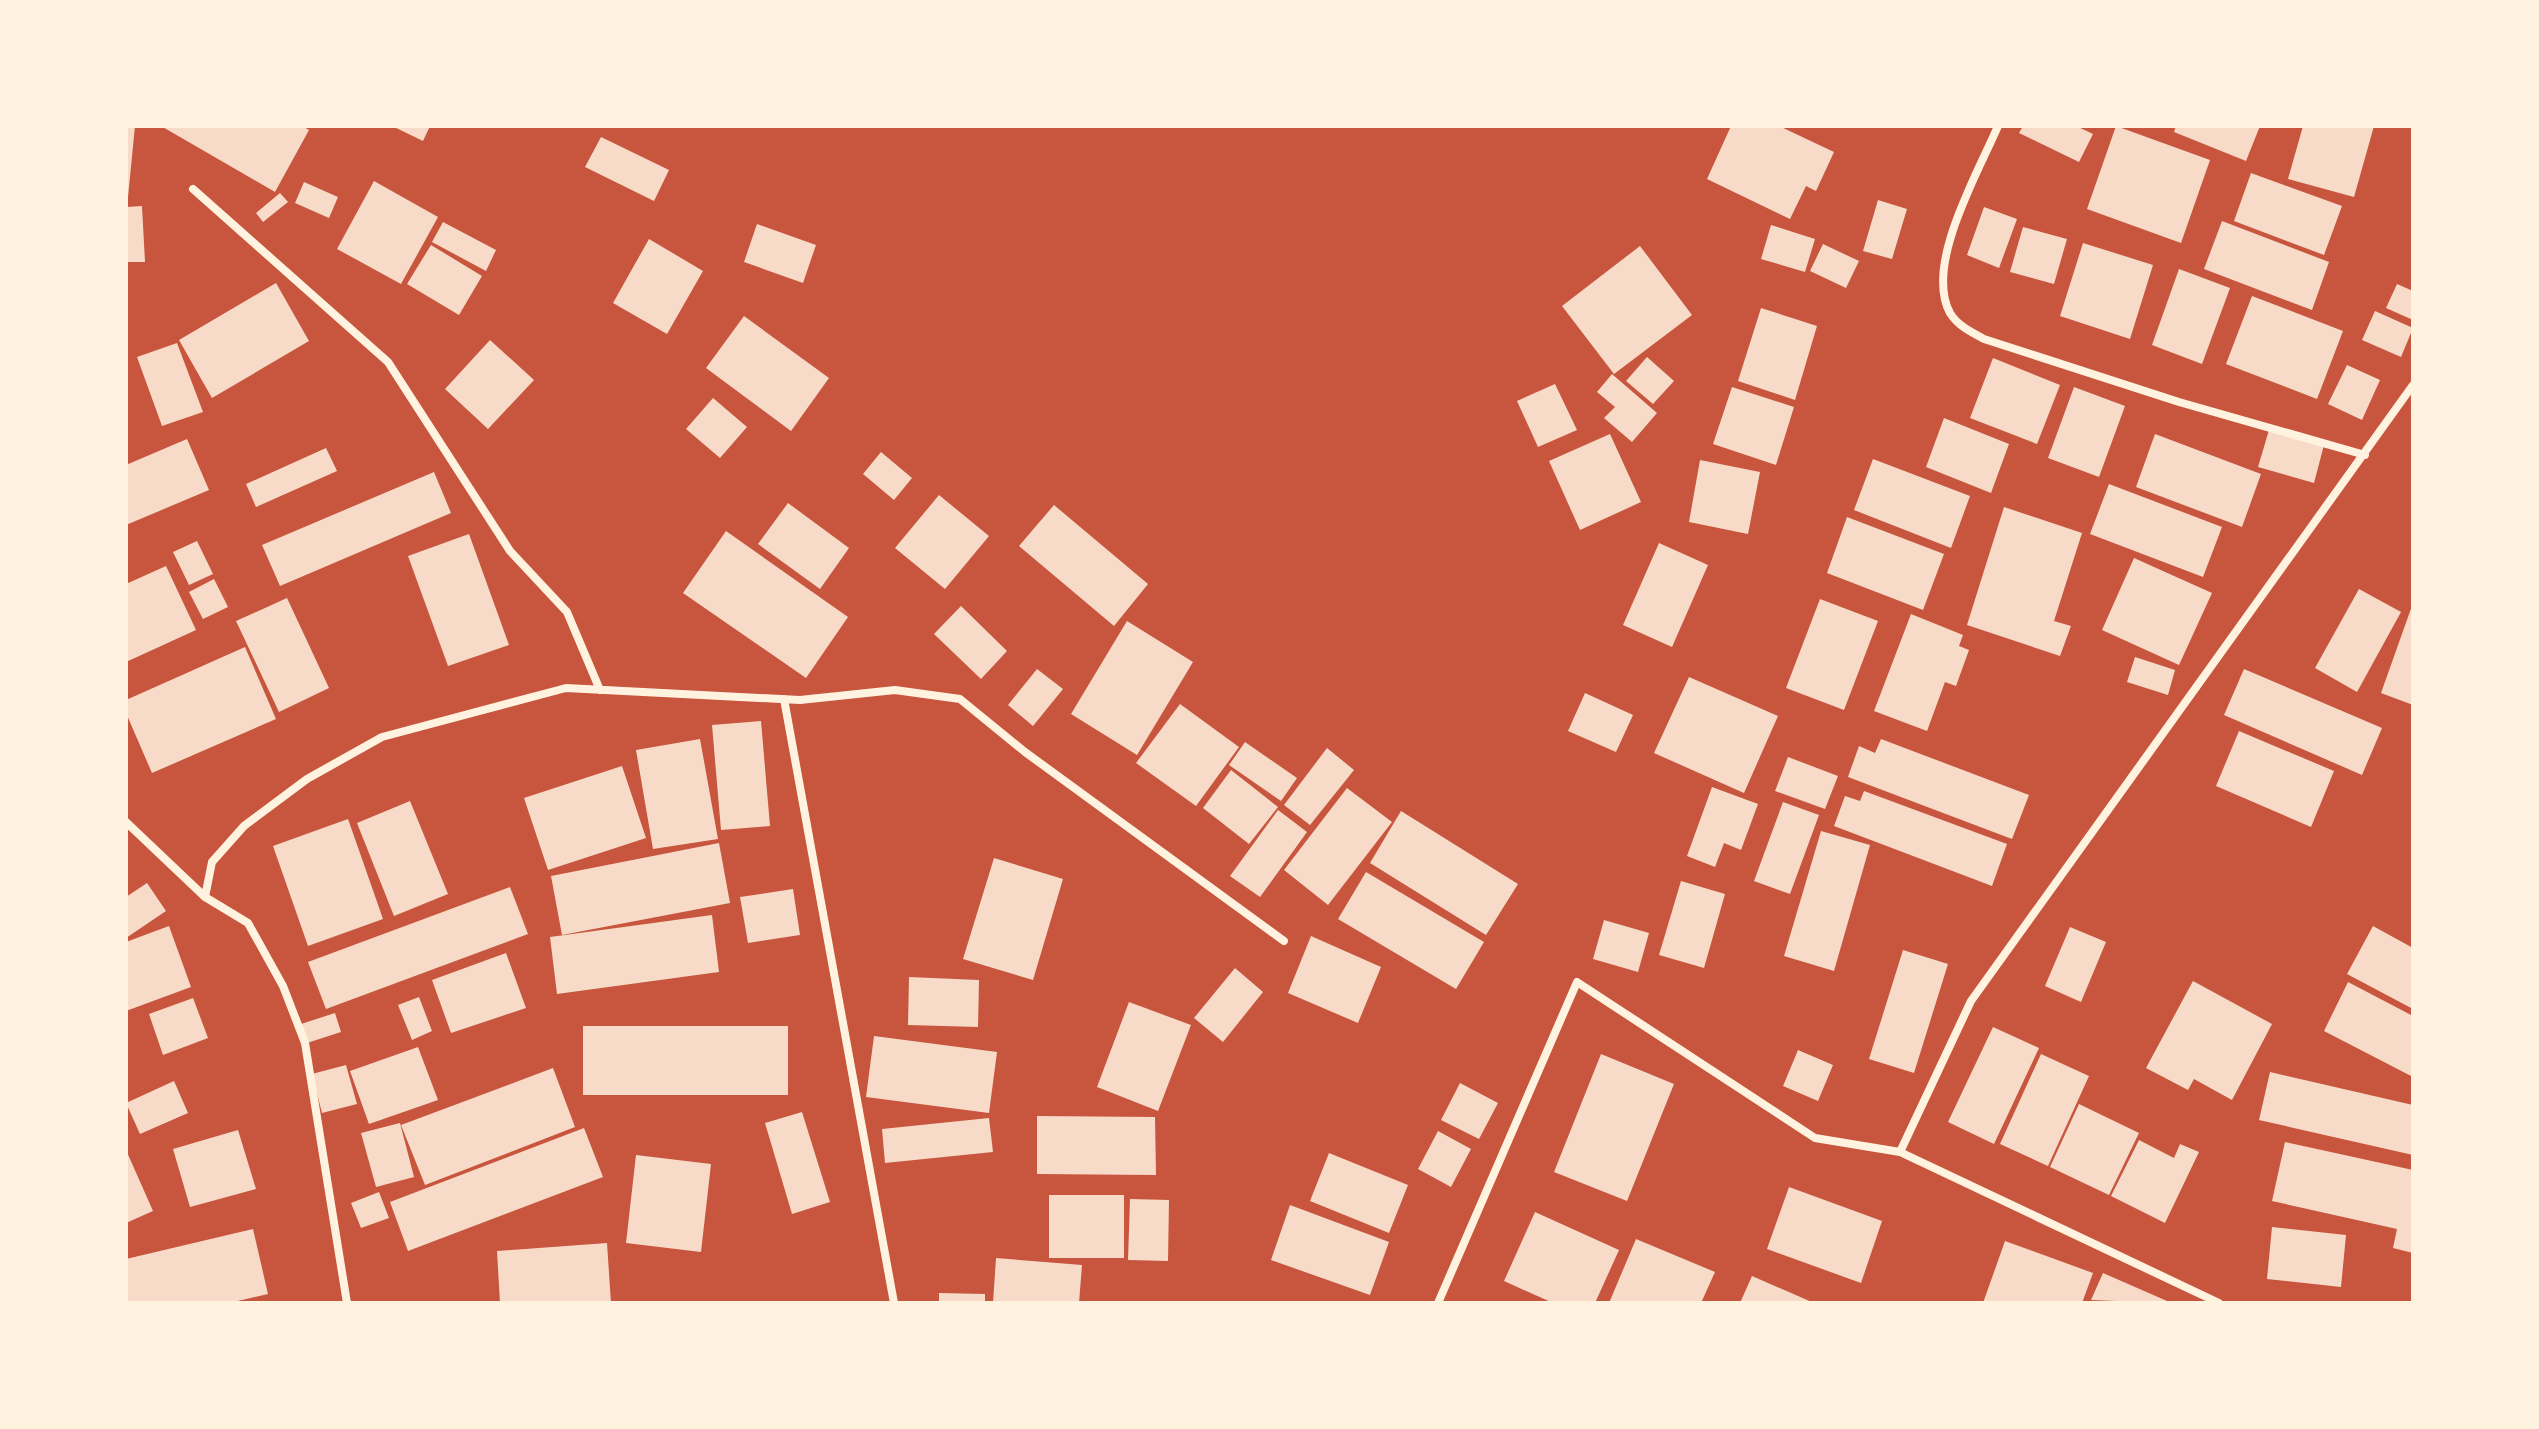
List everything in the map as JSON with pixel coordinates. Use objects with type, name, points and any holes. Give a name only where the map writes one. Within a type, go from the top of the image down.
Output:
[{"type":"street","points":[[1998,126],[1945,255],[1942,286],[1951,313],[1964,329],[1984,339],[2179,402],[2365,455]]},
{"type":"street","points":[[193,189],[388,362],[510,551],[567,612],[600,690]]},
{"type":"street","points":[[1900,1152],[1971,1001],[2413,385]]},
{"type":"street","points":[[205,897],[212,862],[244,826],[307,779],[382,737],[566,688],[784,699],[895,690],[960,699],[1025,752],[1284,941]]},
{"type":"street","points":[[784,699],[894,1303]]},
{"type":"street","points":[[126,822],[205,897],[248,923],[283,986],[305,1043],[347,1303]]},
{"type":"street","points":[[1438,1303],[1577,982],[1815,1138],[1900,1152],[2219,1303]]},
{"type":"building","points":[[126,126],[135,126],[128,197],[126,197]]},
{"type":"building","points":[[161,126],[302,126],[309,130],[275,192]]},
{"type":"building","points":[[392,126],[430,126],[423,141]]},
{"type":"building","points":[[1731,126],[1779,126],[1834,152],[1816,191],[1806,186],[1790,219],[1707,179]]},
{"type":"building","points":[[2023,126],[2076,126],[2093,134],[2079,162],[2019,133]]},
{"type":"building","points":[[2116,126],[2210,160],[2181,243],[2087,209]]},
{"type":"building","points":[[2176,126],[2260,126],[2246,161],[2174,132]]},
{"type":"building","points":[[2303,126],[2374,126],[2354,197],[2288,179]]},
{"type":"building","points":[[601,137],[669,170],[654,201],[585,167]]},
{"type":"building","points":[[2251,173],[2342,206],[2324,255],[2234,221]]},
{"type":"building","points":[[374,181],[438,217],[401,284],[337,249]]},
{"type":"building","points":[[304,182],[338,197],[329,218],[295,203]]},
{"type":"building","points":[[280,193],[288,202],[263,222],[256,213]]},
{"type":"building","points":[[1878,200],[1907,209],[1892,259],[1863,251]]},
{"type":"building","points":[[142,206],[145,262],[126,262],[126,207]]},
{"type":"building","points":[[1984,207],[2017,219],[1999,268],[1967,255]]},
{"type":"building","points":[[2222,221],[2329,262],[2312,310],[2204,269]]},
{"type":"building","points":[[443,222],[496,250],[486,271],[432,242]]},
{"type":"building","points":[[757,224],[816,245],[803,283],[744,262]]},
{"type":"building","points":[[1771,225],[1815,239],[1805,272],[1761,259]]},
{"type":"building","points":[[2023,227],[2067,239],[2054,284],[2010,272]]},
{"type":"building","points":[[649,239],[703,271],[667,334],[613,303]]},
{"type":"building","points":[[2083,243],[2153,265],[2130,339],[2060,316]]},
{"type":"building","points":[[1823,244],[1859,261],[1846,288],[1810,271]]},
{"type":"building","points":[[431,245],[482,276],[459,315],[407,284]]},
{"type":"building","points":[[1640,246],[1692,315],[1614,374],[1562,306]]},
{"type":"building","points":[[2179,269],[2230,288],[2202,364],[2152,345]]},
{"type":"building","points":[[276,283],[309,341],[212,398],[179,340]]},
{"type":"building","points":[[2397,284],[2413,291],[2413,320],[2386,308]]},
{"type":"building","points":[[2252,296],[2343,331],[2317,399],[2226,364]]},
{"type":"building","points":[[1761,308],[1817,326],[1795,400],[1738,381]]},
{"type":"building","points":[[2375,311],[2413,328],[2401,357],[2362,340]]},
{"type":"building","points":[[744,316],[829,378],[791,431],[706,368]]},
{"type":"building","points":[[490,340],[534,380],[488,429],[445,389]]},
{"type":"building","points":[[177,343],[203,412],[162,426],[137,357]]},
{"type":"building","points":[[1647,357],[1674,381],[1653,404],[1626,381]]},
{"type":"building","points":[[1993,358],[2060,385],[2037,444],[1970,418]]},
{"type":"building","points":[[2347,365],[2380,380],[2362,420],[2328,404]]},
{"type":"building","points":[[1612,374],[1657,413],[1632,442],[1604,418],[1615,407],[1597,392]]},
{"type":"building","points":[[1555,384],[1577,430],[1538,447],[1517,401]]},
{"type":"building","points":[[1732,387],[1794,407],[1776,465],[1713,444]]},
{"type":"building","points":[[2074,387],[2125,406],[2099,477],[2048,458]]},
{"type":"building","points":[[713,398],[747,427],[720,458],[686,429]]},
{"type":"building","points":[[1944,418],[2009,444],[1991,493],[1926,467]]},
{"type":"building","points":[[2269,430],[2324,445],[2314,483],[2258,467]]},
{"type":"building","points":[[1610,434],[1641,502],[1580,530],[1549,461]]},
{"type":"building","points":[[2155,434],[2261,474],[2242,527],[2136,487]]},
{"type":"building","points":[[187,439],[209,490],[126,525],[126,465]]},
{"type":"building","points":[[326,448],[337,471],[256,507],[246,484]]},
{"type":"building","points":[[881,452],[912,478],[894,500],[863,474]]},
{"type":"building","points":[[1873,459],[1970,496],[1951,548],[1854,510]]},
{"type":"building","points":[[1700,460],[1760,472],[1748,534],[1689,522]]},
{"type":"building","points":[[434,472],[451,513],[280,586],[262,545]]},
{"type":"building","points":[[2109,484],[2222,527],[2203,577],[2090,534]]},
{"type":"building","points":[[939,495],[989,536],[945,589],[895,548]]},
{"type":"building","points":[[788,503],[849,548],[820,589],[758,544]]},
{"type":"building","points":[[1054,505],[1148,584],[1114,626],[1019,546]]},
{"type":"building","points":[[2004,507],[2082,533],[2054,621],[2071,626],[2060,656],[1967,625]]},
{"type":"building","points":[[1847,517],[1944,554],[1923,610],[1827,573]]},
{"type":"building","points":[[726,531],[848,617],[806,678],[683,593]]},
{"type":"building","points":[[469,534],[509,645],[448,666],[408,556]]},
{"type":"building","points":[[197,541],[213,574],[189,585],[173,552]]},
{"type":"building","points":[[1659,543],[1708,565],[1672,647],[1623,625]]},
{"type":"building","points":[[2134,558],[2212,593],[2179,665],[2102,630]]},
{"type":"building","points":[[166,566],[196,630],[126,662],[126,584]]},
{"type":"building","points":[[214,579],[228,607],[203,619],[189,592]]},
{"type":"building","points":[[2359,589],[2401,612],[2357,692],[2315,668]]},
{"type":"building","points":[[287,598],[329,688],[279,712],[236,621]]},
{"type":"building","points":[[1820,599],[1878,621],[1844,710],[1786,688]]},
{"type":"building","points":[[2413,603],[2413,705],[2381,693]]},
{"type":"building","points":[[961,606],[1007,651],[981,679],[934,634]]},
{"type":"building","points":[[1911,614],[1963,635],[1959,646],[1969,650],[1956,686],[1945,682],[1927,731],[1874,711]]},
{"type":"building","points":[[1127,621],[1193,662],[1137,755],[1071,714]]},
{"type":"building","points":[[245,647],[276,719],[152,773],[126,713],[126,700]]},
{"type":"building","points":[[2135,657],[2175,670],[2168,695],[2127,682]]},
{"type":"building","points":[[1037,669],[1063,689],[1033,726],[1008,705]]},
{"type":"building","points":[[2244,669],[2382,728],[2362,775],[2224,715]]},
{"type":"building","points":[[1689,677],[1778,716],[1744,793],[1654,753]]},
{"type":"building","points":[[1585,693],[1633,715],[1616,752],[1568,731]]},
{"type":"building","points":[[1180,704],[1239,747],[1196,806],[1136,763]]},
{"type":"building","points":[[761,721],[770,826],[721,830],[712,725]]},
{"type":"building","points":[[2239,731],[2334,771],[2311,827],[2216,786]]},
{"type":"building","points":[[700,739],[718,839],[653,849],[636,750]]},
{"type":"building","points":[[1881,739],[2029,795],[2012,839],[1848,777],[1859,746],[1875,753]]},
{"type":"building","points":[[1245,742],[1297,778],[1281,801],[1229,765]]},
{"type":"building","points":[[1327,748],[1354,770],[1310,825],[1284,805]]},
{"type":"building","points":[[1788,757],[1838,776],[1825,809],[1775,791]]},
{"type":"building","points":[[622,766],[646,838],[548,870],[524,798]]},
{"type":"building","points":[[1231,770],[1278,807],[1249,844],[1203,808]]},
{"type":"building","points":[[1712,787],[1758,804],[1741,850],[1724,843],[1715,867],[1687,856]]},
{"type":"building","points":[[1347,788],[1392,822],[1328,905],[1284,870]]},
{"type":"building","points":[[1864,791],[2007,844],[1992,886],[1834,826],[1845,796],[1860,801]]},
{"type":"building","points":[[410,801],[448,894],[394,916],[357,823]]},
{"type":"building","points":[[1783,802],[1819,815],[1790,894],[1754,881]]},
{"type":"building","points":[[1278,810],[1307,832],[1260,897],[1230,876]]},
{"type":"building","points":[[1401,811],[1518,884],[1486,935],[1370,863]]},
{"type":"building","points":[[348,819],[383,919],[308,946],[273,846]]},
{"type":"building","points":[[1821,831],[1870,845],[1834,971],[1784,956]]},
{"type":"building","points":[[719,843],[730,903],[562,935],[551,876]]},
{"type":"building","points":[[994,858],[1063,879],[1033,980],[963,959]]},
{"type":"building","points":[[1366,872],[1484,942],[1456,989],[1338,919]]},
{"type":"building","points":[[1681,881],[1725,894],[1704,968],[1659,955]]},
{"type":"building","points":[[147,883],[166,911],[126,938],[126,897]]},
{"type":"building","points":[[510,887],[528,934],[326,1009],[308,962]]},
{"type":"building","points":[[793,889],[800,935],[748,943],[740,897]]},
{"type":"building","points":[[712,915],[719,972],[557,994],[550,937]]},
{"type":"building","points":[[1604,920],[1649,933],[1638,972],[1593,959]]},
{"type":"building","points":[[169,926],[191,987],[126,1011],[126,942]]},
{"type":"building","points":[[2373,926],[2413,948],[2413,1009],[2347,974]]},
{"type":"building","points":[[2070,927],[2106,942],[2081,1002],[2045,986]]},
{"type":"building","points":[[1311,936],[1381,967],[1358,1023],[1288,993]]},
{"type":"building","points":[[1903,950],[1948,964],[1914,1073],[1869,1059]]},
{"type":"building","points":[[506,953],[526,1008],[451,1033],[432,980]]},
{"type":"building","points":[[1235,968],[1263,992],[1223,1042],[1194,1018]]},
{"type":"building","points":[[909,977],[979,980],[978,1027],[908,1025]]},
{"type":"building","points":[[2193,981],[2272,1024],[2232,1100],[2194,1079],[2188,1090],[2146,1068]]},
{"type":"building","points":[[2348,982],[2413,1016],[2413,1077],[2324,1031]]},
{"type":"building","points":[[419,997],[432,1031],[412,1040],[398,1005]]},
{"type":"building","points":[[193,998],[208,1038],[163,1055],[149,1014]]},
{"type":"building","points":[[1129,1002],[1191,1025],[1158,1111],[1097,1087]]},
{"type":"building","points":[[335,1013],[341,1032],[307,1043],[301,1024]]},
{"type":"building","points":[[583,1026],[788,1026],[788,1095],[583,1095]]},
{"type":"building","points":[[1993,1027],[2039,1048],[1994,1144],[1948,1122]]},
{"type":"building","points":[[874,1036],[997,1052],[989,1113],[866,1097]]},
{"type":"building","points":[[418,1047],[438,1100],[369,1124],[350,1071]]},
{"type":"building","points":[[1798,1050],[1833,1065],[1818,1101],[1783,1086]]},
{"type":"building","points":[[1601,1054],[1674,1084],[1627,1201],[1554,1172]]},
{"type":"building","points":[[2041,1054],[2089,1076],[2048,1166],[2000,1144]]},
{"type":"building","points":[[346,1065],[357,1104],[322,1113],[312,1074]]},
{"type":"building","points":[[553,1068],[575,1127],[425,1185],[401,1125]]},
{"type":"building","points":[[2270,1072],[2413,1105],[2413,1155],[2259,1120]]},
{"type":"building","points":[[174,1081],[188,1113],[140,1134],[126,1103]]},
{"type":"building","points":[[1460,1083],[1498,1103],[1479,1139],[1441,1120]]},
{"type":"building","points":[[2079,1104],[2139,1133],[2109,1195],[2050,1167]]},
{"type":"building","points":[[802,1112],[830,1202],[792,1214],[765,1123]]},
{"type":"building","points":[[1037,1116],[1155,1117],[1156,1175],[1037,1174]]},
{"type":"building","points":[[989,1118],[993,1152],[885,1163],[882,1129]]},
{"type":"building","points":[[400,1123],[414,1177],[376,1187],[361,1133]]},
{"type":"building","points":[[584,1128],[603,1177],[408,1251],[390,1202]]},
{"type":"building","points":[[238,1130],[256,1189],[190,1207],[173,1149]]},
{"type":"building","points":[[1438,1131],[1471,1149],[1451,1187],[1418,1169]]},
{"type":"building","points":[[2139,1140],[2174,1158],[2180,1144],[2199,1152],[2165,1223],[2111,1196]]},
{"type":"building","points":[[2285,1142],[2413,1170],[2413,1253],[2393,1248],[2397,1229],[2272,1201]]},
{"type":"building","points":[[126,1150],[153,1211],[126,1223]]},
{"type":"building","points":[[1329,1153],[1408,1185],[1389,1233],[1310,1201]]},
{"type":"building","points":[[636,1155],[711,1164],[701,1252],[626,1243]]},
{"type":"building","points":[[1789,1187],[1882,1221],[1861,1283],[1767,1249]]},
{"type":"building","points":[[379,1192],[389,1218],[361,1228],[351,1203]]},
{"type":"building","points":[[1049,1195],[1124,1195],[1124,1258],[1049,1258]]},
{"type":"building","points":[[1130,1199],[1169,1200],[1168,1261],[1128,1260]]},
{"type":"building","points":[[1290,1205],[1389,1242],[1370,1295],[1271,1260]]},
{"type":"building","points":[[1535,1212],[1619,1250],[1595,1303],[1553,1303],[1504,1281]]},
{"type":"building","points":[[2272,1227],[2346,1235],[2341,1287],[2267,1279]]},
{"type":"building","points":[[253,1229],[268,1294],[229,1303],[126,1303],[126,1259]]},
{"type":"building","points":[[1636,1239],[1715,1272],[1701,1303],[1609,1303]]},
{"type":"building","points":[[2005,1241],[2093,1273],[2082,1303],[1983,1303]]},
{"type":"building","points":[[607,1243],[611,1303],[500,1303],[497,1251]]},
{"type":"building","points":[[996,1258],[1082,1265],[1079,1303],[993,1303]]},
{"type":"building","points":[[2103,1273],[2167,1301],[2091,1300]]},
{"type":"building","points":[[1752,1276],[1814,1303],[1740,1303]]},
{"type":"building","points":[[939,1293],[985,1294],[985,1303],[939,1303]]}]
